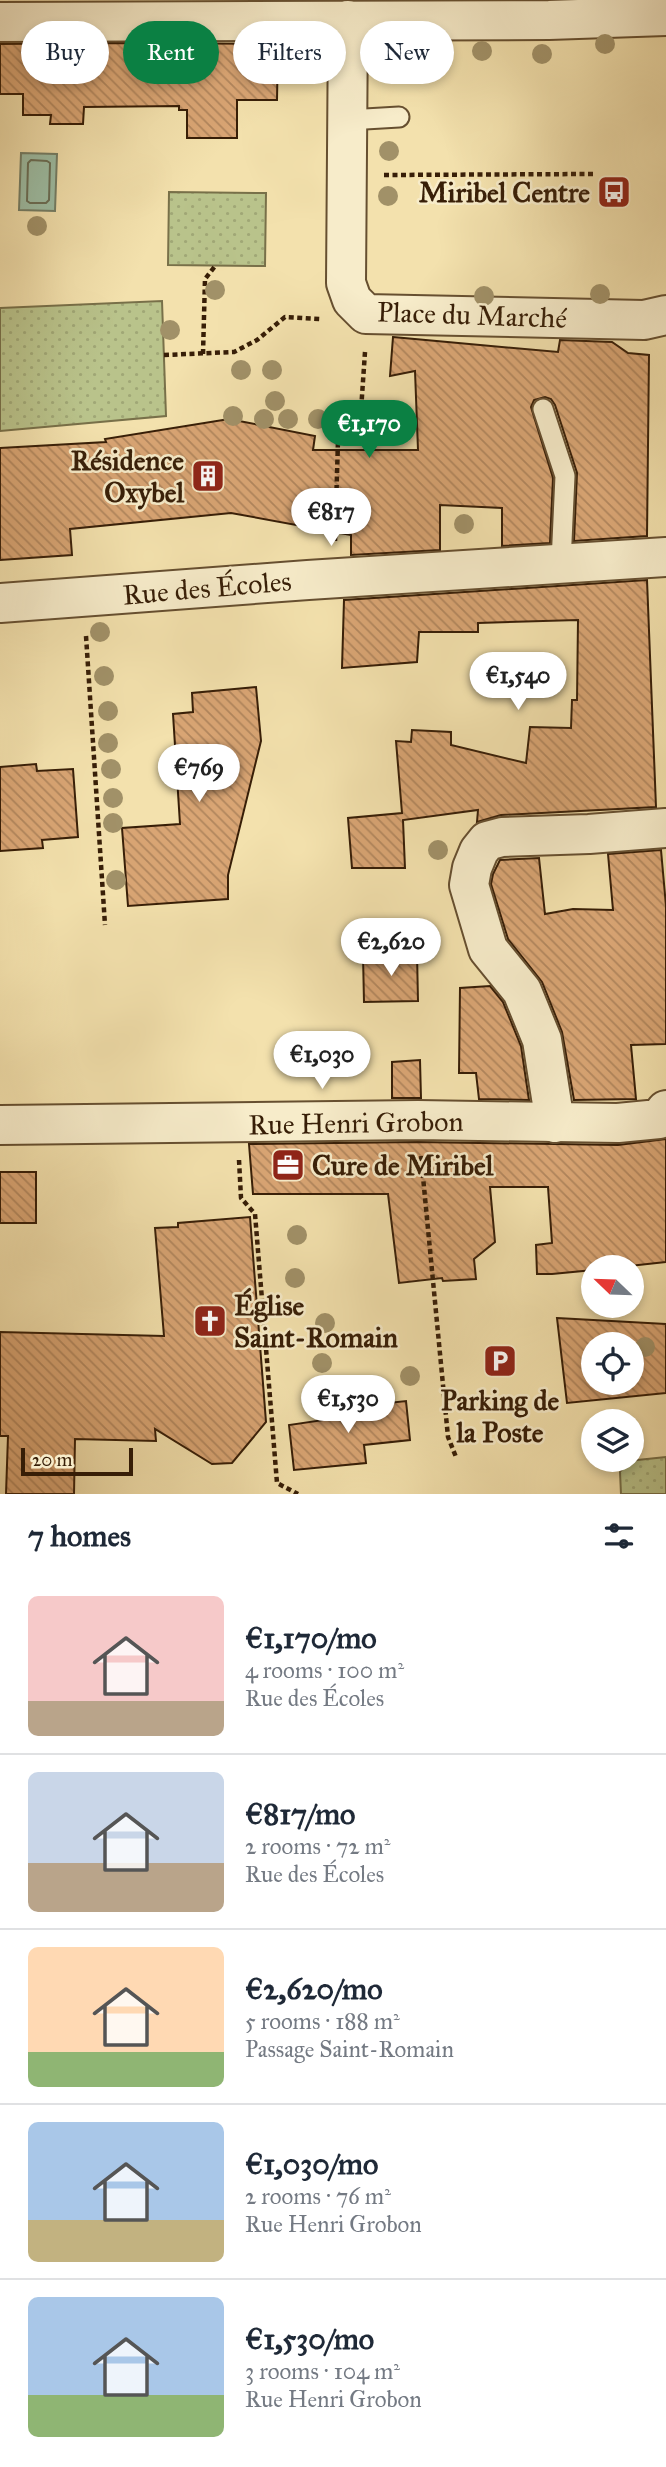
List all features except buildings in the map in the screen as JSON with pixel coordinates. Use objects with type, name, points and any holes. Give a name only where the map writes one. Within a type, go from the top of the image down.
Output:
[{"type":"street","points":[[0,22],[348,20],[511,10],[666,16]]},
{"type":"street","name":"Place du Marché","points":[[348,20],[346,283],[352,300],[366,314],[645,320],[666,315]]},
{"type":"street","name":"Rue des Écoles","points":[[0,603],[666,557]]},
{"type":"street","points":[[555,1123],[542,1040],[522,991],[488,949],[470,885],[471,868],[487,841],[502,837],[666,828]]},
{"type":"street","name":"Rue Henri Grobon","points":[[0,1125],[418,1120],[618,1123],[659,1119],[666,1110]]},
{"type":"lane","points":[[348,120],[400,117]]},
{"type":"lane","points":[[542,409],[565,476],[561,563]]},
{"type":"path","points":[[373,175],[593,174]]},
{"type":"path","points":[[203,354],[205,279],[216,265]]},
{"type":"path","points":[[164,355],[234,352],[257,340],[285,317],[328,319]]},
{"type":"path","points":[[334,578],[338,441],[360,425],[366,346]]},
{"type":"path","points":[[83,598],[105,925]]},
{"type":"path","points":[[418,1120],[448,1437],[456,1457]]},
{"type":"path","points":[[236,1124],[241,1198],[255,1214],[277,1483],[298,1494]]},
{"type":"shaded area","points":[[169,192],[266,193],[265,266],[168,265]]},
{"type":"shaded area","points":[[162,301],[166,416],[0,431],[0,308]]},
{"type":"shaded area","points":[[666,1457],[666,1494],[621,1494],[620,1472],[644,1472],[644,1459]]},
{"type":"water","points":[[21,153],[57,154],[55,211],[19,210]]},
{"type":"place","name":"Miribel Centre","points":[[614,192]]},
{"type":"place","name":"Résidence Oxybel","points":[[208,476]]},
{"type":"place","name":"Cure de Miribel","points":[[288,1165]]},
{"type":"place","name":"Église Saint-Romain","points":[[210,1321]]},
{"type":"place","name":"Parking de la Poste","points":[[500,1361]]}]
